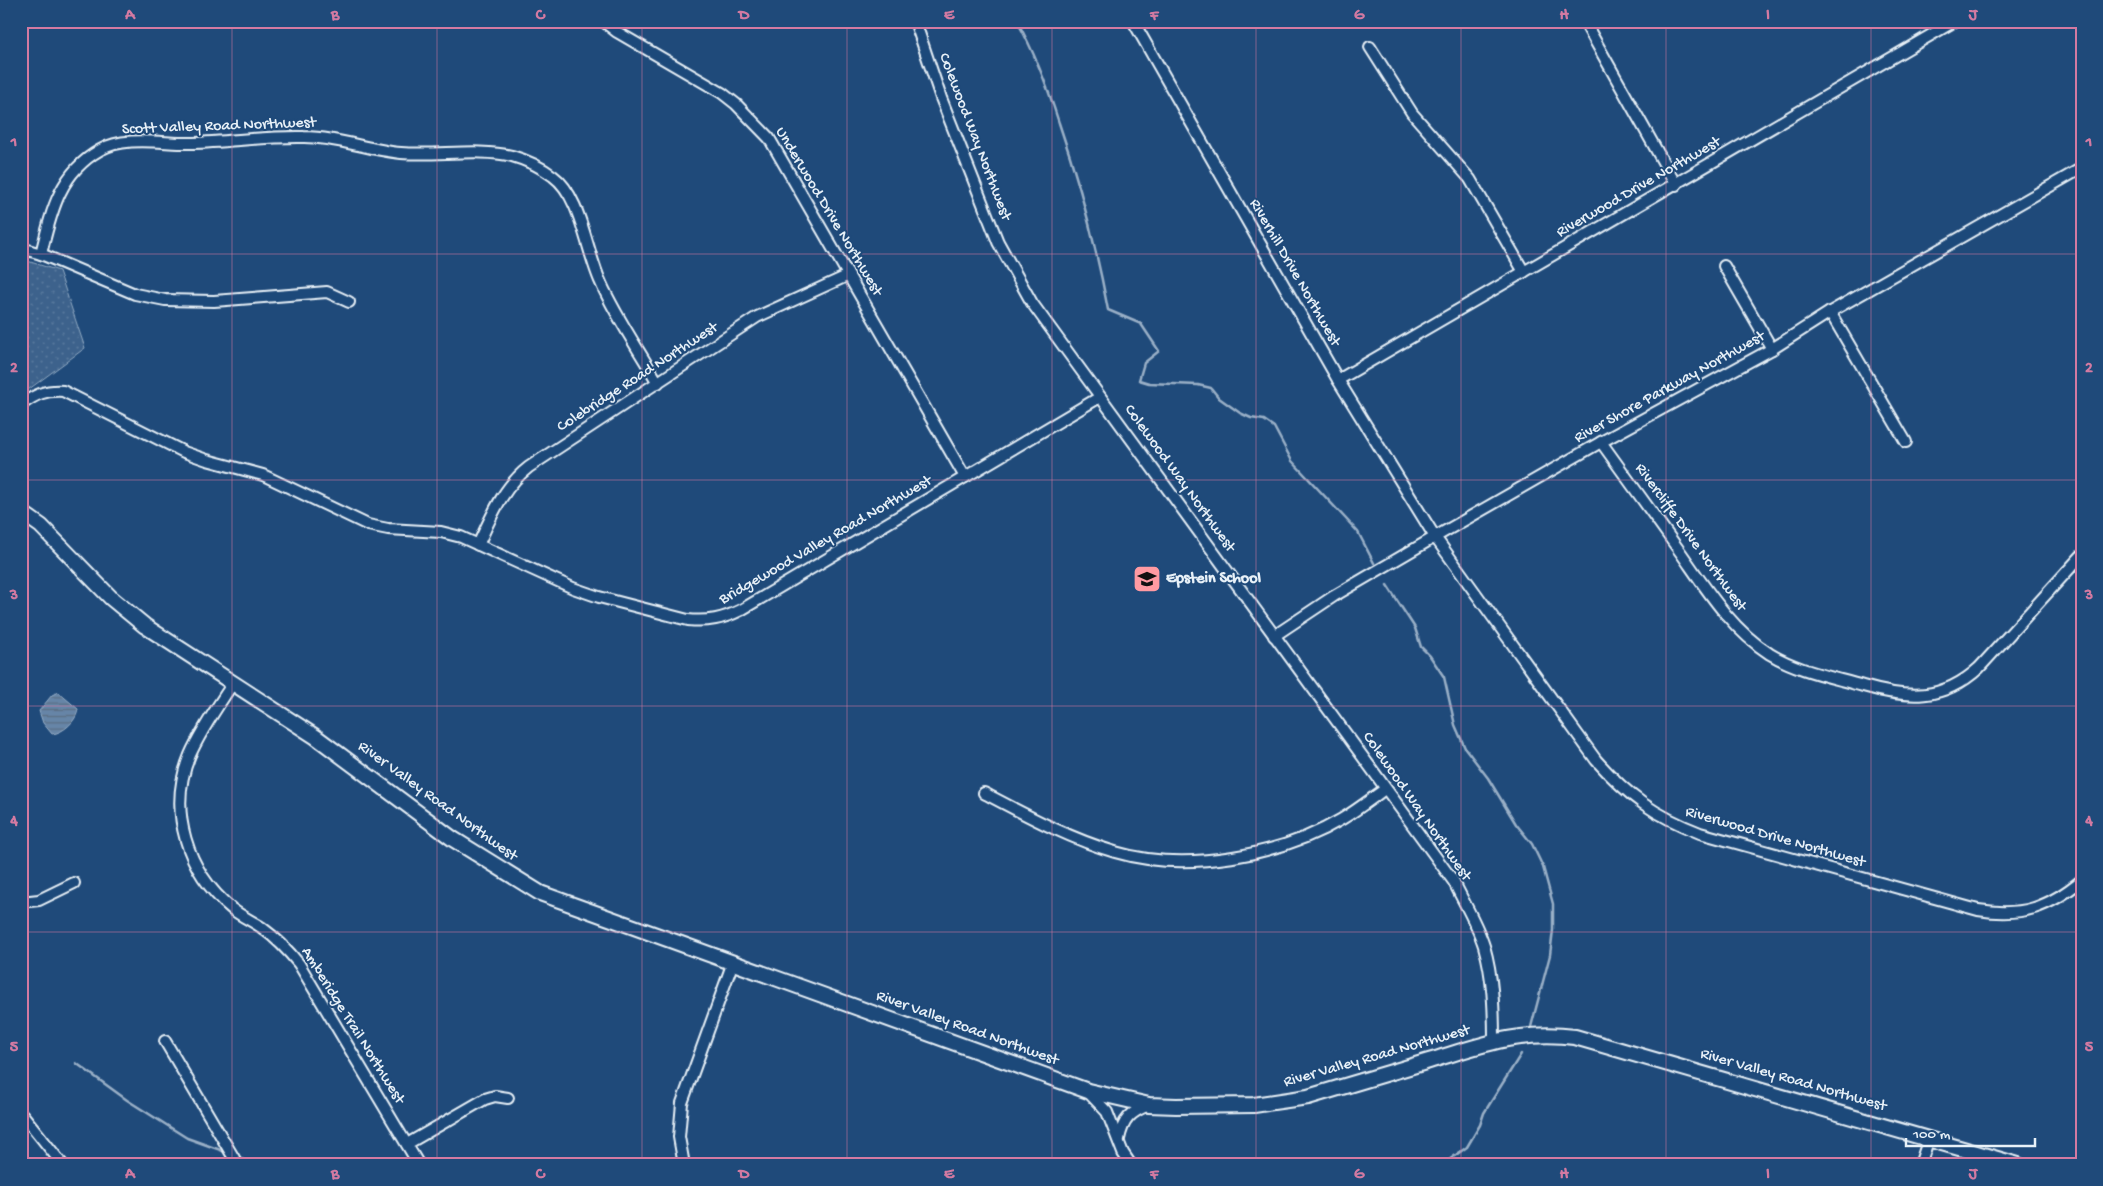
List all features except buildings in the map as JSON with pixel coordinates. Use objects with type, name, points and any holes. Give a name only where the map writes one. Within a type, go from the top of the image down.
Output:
[{"type":"street","name":"Underwood Drive Northwest","points":[[603,21],[617,32],[722,93],[759,127],[777,151],[965,477]]},
{"type":"street","name":"Colewood Way Northwest","points":[[915,21],[941,98],[998,242],[1032,303],[1454,882],[1484,945],[1491,979],[1494,1010],[1494,1042]]},
{"type":"street","name":"Riverhill Drive Northwest","points":[[1133,21],[1338,380],[1435,537]]},
{"type":"street","points":[[1584,21],[1676,185]]},
{"type":"street","name":"Riverwood Drive Northwest","points":[[1338,380],[1956,21]]},
{"type":"street","points":[[1370,47],[1412,113],[1470,179],[1524,272]]},
{"type":"street","name":"Scott Valley Road Northwest","points":[[41,254],[53,206],[67,181],[90,156],[102,149],[118,144],[194,143],[304,136],[339,140],[402,153],[495,154],[511,156],[524,160],[551,174],[568,190],[575,204],[589,254],[601,283],[658,383]]},
{"type":"street","name":"River Shore Parkway Northwest","points":[[1274,636],[1334,596],[1435,537],[1601,442],[1772,349],[1830,312],[2082,168]]},
{"type":"street","points":[[21,248],[41,254],[135,294],[165,300],[214,301],[327,292],[349,302]]},
{"type":"street","points":[[1724,266],[1772,349]]},
{"type":"street","name":"Colebridge Road Northwest","points":[[478,545],[502,496],[519,475],[757,317],[849,275]]},
{"type":"street","points":[[1830,312],[1906,442]]},
{"type":"street","name":"Bridgewood Valley Road Northwest","points":[[21,405],[35,394],[50,390],[63,391],[184,452],[263,475],[368,525],[388,529],[441,532],[460,537],[573,588],[599,597],[688,620],[713,620],[741,610],[1100,397]]},
{"type":"street","name":"Rivercliffe Drive Northwest","points":[[1601,442],[1724,612],[1750,640],[1772,655],[1798,667],[1876,690],[1910,695],[1925,695],[1955,687],[1979,668],[2082,555]]},
{"type":"street","name":"River Valley Road Northwest","points":[[21,512],[41,526],[111,598],[145,626],[316,737],[453,839],[540,893],[1088,1091],[1149,1105],[1227,1106],[1290,1100],[1308,1097],[1494,1042],[1534,1034],[1575,1037],[2018,1165]]},
{"type":"street","name":"Riverwood Drive Northwest","points":[[1435,537],[1596,760],[1619,786],[1646,807],[1673,823],[1700,833],[1838,872],[1995,913],[2017,912],[2041,907],[2063,896],[2082,880]]},
{"type":"street","name":"Amberidge Trail Northwest","points":[[233,683],[197,742],[185,771],[180,809],[187,847],[200,873],[219,897],[233,910],[274,937],[299,964],[419,1165]]},
{"type":"street","points":[[984,793],[1027,816],[1098,846],[1136,857],[1180,862],[1209,860],[1266,850],[1293,841],[1341,819],[1385,789]]},
{"type":"street","points":[[21,902],[39,900],[74,883]]},
{"type":"street","points":[[684,1165],[679,1137],[682,1103],[733,962]]},
{"type":"street","points":[[165,1041],[238,1165]]},
{"type":"street","points":[[1088,1091],[1108,1112],[1123,1154],[1131,1165]]},
{"type":"street","points":[[406,1144],[484,1099],[495,1096],[508,1098]]},
{"type":"street","points":[[1118,1140],[1122,1125],[1127,1117],[1136,1110],[1149,1105]]},
{"type":"street","points":[[23,1115],[63,1165]]},
{"type":"street","points":[[1920,1165],[1929,1138]]},
{"type":"shaded area","points":[[21,259],[59,271],[85,348],[21,395]]},
{"type":"shaded area","points":[[58,692],[78,709],[75,718],[69,726],[52,734],[43,723],[39,711],[52,695]]},
{"type":"waterway","points":[[1017,21],[1041,71],[1067,146],[1087,215],[1108,310],[1141,324],[1159,351],[1144,363],[1139,380],[1149,383],[1198,385],[1211,388],[1219,398],[1240,413],[1251,418],[1264,420],[1274,427],[1292,461],[1358,532],[1374,563]]},
{"type":"waterway","points":[[1387,585],[1415,628],[1421,647],[1430,656],[1444,677],[1455,725],[1465,748],[1488,778],[1516,824],[1532,844],[1543,867],[1553,904],[1553,930],[1550,955],[1531,1027]]},
{"type":"waterway","points":[[1442,1165],[1467,1147],[1480,1125],[1484,1113],[1521,1054]]},
{"type":"waterway","points":[[76,1063],[127,1100],[187,1138],[226,1152]]},
{"type":"waterway","points":[[238,1157],[254,1165]]},
{"type":"place","name":"Epstein School","points":[[1147,579]]}]
